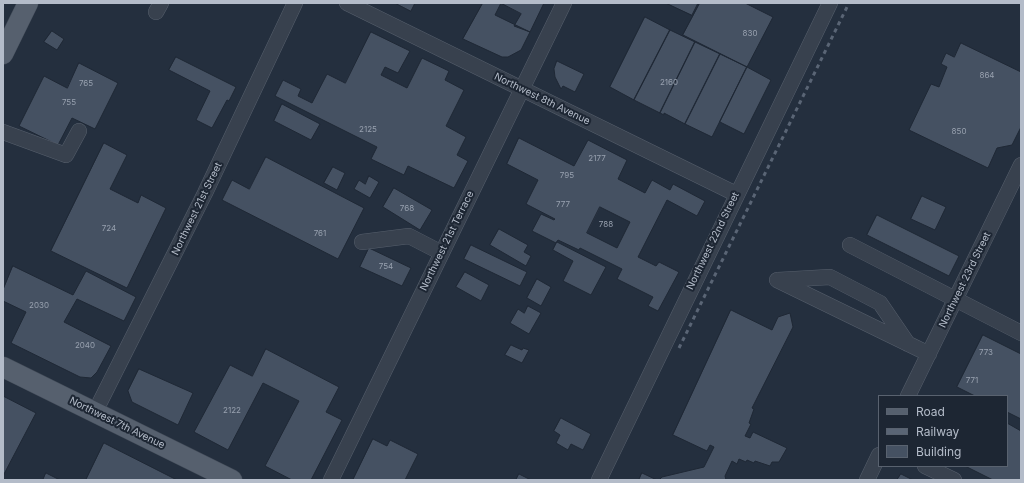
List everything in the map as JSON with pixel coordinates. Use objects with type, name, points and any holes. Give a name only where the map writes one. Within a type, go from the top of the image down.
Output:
[{"type":"main road","points":[[3,54],[28,3]]},
{"type":"main road","name":"Northwest 7th Avenue","points":[[3,367],[232,480]]},
{"type":"street","name":"Northwest 21st Street","points":[[95,412],[205,193],[295,3]]},
{"type":"street","name":"Northwest 8th Avenue","points":[[347,3],[736,194]]},
{"type":"street","name":"Northwest 21st Terrace","points":[[330,480],[564,3]]},
{"type":"street","name":"Northwest 22nd Street","points":[[599,480],[736,194],[830,3]]},
{"type":"street","points":[[3,132],[66,155],[79,131]]},
{"type":"street","name":"Northwest 23rd Street","points":[[908,395],[955,300],[1017,182],[1021,165]]},
{"type":"street","points":[[362,242],[409,236],[442,253]]},
{"type":"street","points":[[850,245],[1021,333]]},
{"type":"street","points":[[908,344],[880,303],[830,277],[777,280],[908,344],[929,354]]},
{"type":"street","points":[[867,480],[878,457]]},
{"type":"street","points":[[928,467],[954,480]]},
{"type":"building","points":[[395,3],[415,3],[411,11]]},
{"type":"building","points":[[483,3],[501,3],[495,15],[530,32],[521,50],[508,57],[502,57],[463,39]]},
{"type":"building","points":[[501,3],[544,3],[530,32],[514,26],[521,14]]},
{"type":"building","points":[[666,3],[698,3],[692,15]]},
{"type":"building","points":[[700,3],[745,3],[773,17],[747,67],[683,35]]},
{"type":"building","points":[[645,17],[670,30],[634,100],[610,87]]},
{"type":"building","points":[[670,30],[695,42],[660,113],[634,100]]},
{"type":"building","points":[[52,31],[64,39],[57,50],[44,42]]},
{"type":"building","points":[[371,32],[410,51],[398,73],[385,67],[381,75],[407,88],[422,58],[449,71],[445,80],[464,90],[446,126],[466,137],[457,155],[468,161],[454,188],[408,166],[404,175],[371,159],[377,147],[275,96],[283,80],[301,89],[298,96],[312,103],[327,74],[345,83]]},
{"type":"building","points":[[695,42],[720,54],[685,124],[664,113],[664,115],[660,113]]},
{"type":"building","points":[[961,43],[1021,72],[1021,127],[1012,145],[997,148],[988,168],[909,130],[931,84],[939,87],[947,67],[941,64],[946,53],[954,57]]},
{"type":"building","points":[[720,54],[747,67],[712,137],[685,124]]},
{"type":"building","points":[[176,57],[236,87],[212,128],[196,120],[210,91],[169,70]]},
{"type":"building","points":[[557,61],[584,74],[575,92],[563,86],[561,89],[555,77],[554,69]]},
{"type":"building","points":[[79,63],[118,83],[95,129],[72,118],[58,145],[19,126],[44,76],[67,88]]},
{"type":"building","points":[[747,67],[771,80],[744,134],[720,122]]},
{"type":"building","points":[[282,104],[320,124],[311,140],[274,121]]},
{"type":"building","points":[[519,138],[574,166],[588,140],[627,160],[618,179],[645,193],[652,180],[670,190],[673,184],[705,201],[697,216],[667,200],[638,257],[656,266],[659,262],[679,272],[658,311],[648,306],[653,297],[617,279],[622,269],[580,248],[579,250],[558,240],[556,243],[532,231],[541,214],[554,220],[555,219],[526,204],[538,180],[507,164]],"holes":[[[600,207],[630,222],[617,248],[587,233]]]},
{"type":"building","points":[[104,143],[127,155],[110,189],[138,203],[141,195],[166,208],[127,288],[51,251]]},
{"type":"building","points":[[266,157],[364,208],[338,259],[222,200],[232,180],[249,189]]},
{"type":"building","points":[[333,167],[345,173],[337,190],[324,183]]},
{"type":"building","points":[[369,176],[379,182],[370,198],[354,189],[359,180],[365,184]]},
{"type":"building","points":[[394,188],[432,210],[420,230],[383,207]]},
{"type":"building","points":[[922,196],[946,207],[935,230],[911,219]]},
{"type":"building","points":[[877,215],[959,256],[949,276],[867,235]]},
{"type":"building","points":[[499,229],[528,245],[524,252],[531,256],[526,266],[490,245]]},
{"type":"building","points":[[557,242],[606,267],[591,295],[563,281],[573,261],[553,250]]},
{"type":"building","points":[[471,245],[527,272],[520,286],[464,259]]},
{"type":"building","points":[[369,248],[411,268],[402,286],[360,267]]},
{"type":"building","points":[[13,266],[73,295],[86,271],[136,297],[124,321],[77,299],[64,322],[111,346],[97,372],[91,378],[80,377],[11,343],[26,312],[3,301],[3,290]]},
{"type":"building","points":[[465,272],[489,285],[481,301],[456,287]]},
{"type":"building","points":[[537,279],[551,287],[541,306],[527,298]]},
{"type":"building","points":[[528,306],[541,313],[529,334],[510,323],[518,309],[524,313]]},
{"type":"building","points":[[731,310],[772,330],[778,317],[790,313],[793,327],[752,408],[754,409],[749,423],[751,424],[745,436],[750,438],[753,432],[787,448],[779,462],[772,462],[770,466],[755,461],[754,463],[747,460],[746,462],[739,459],[737,464],[732,461],[725,476],[726,480],[659,480],[662,477],[704,467],[714,447],[710,445],[707,451],[673,435]]},
{"type":"building","points":[[983,335],[1021,354],[1021,419],[1008,412],[1008,395],[973,395],[957,387]]},
{"type":"building","points":[[511,345],[522,350],[523,348],[529,350],[522,363],[505,355]]},
{"type":"building","points":[[266,349],[339,387],[326,412],[342,420],[311,480],[292,480],[265,466],[299,401],[263,383],[228,450],[194,432],[230,365],[252,376]]},
{"type":"building","points":[[139,369],[193,393],[178,425],[132,402],[128,391]]},
{"type":"building","points":[[3,396],[36,413],[3,476]]},
{"type":"building","points":[[561,418],[591,434],[583,450],[571,444],[568,450],[556,443],[560,435],[554,431]]},
{"type":"building","points":[[1008,424],[1021,431],[1021,480],[993,480],[967,467],[1008,467]]},
{"type":"building","points":[[373,439],[387,446],[390,440],[418,454],[405,480],[353,480]]},
{"type":"building","points":[[104,443],[177,480],[86,480]]},
{"type":"building","points":[[46,473],[60,480],[43,480]]},
{"type":"building","points":[[642,473],[657,480],[639,480]]},
{"type":"building","points":[[519,474],[531,480],[516,480]]},
{"type":"building","points":[[901,474],[913,480],[897,480]]},
{"type":"railway","points":[[679,348],[849,3]]}]
